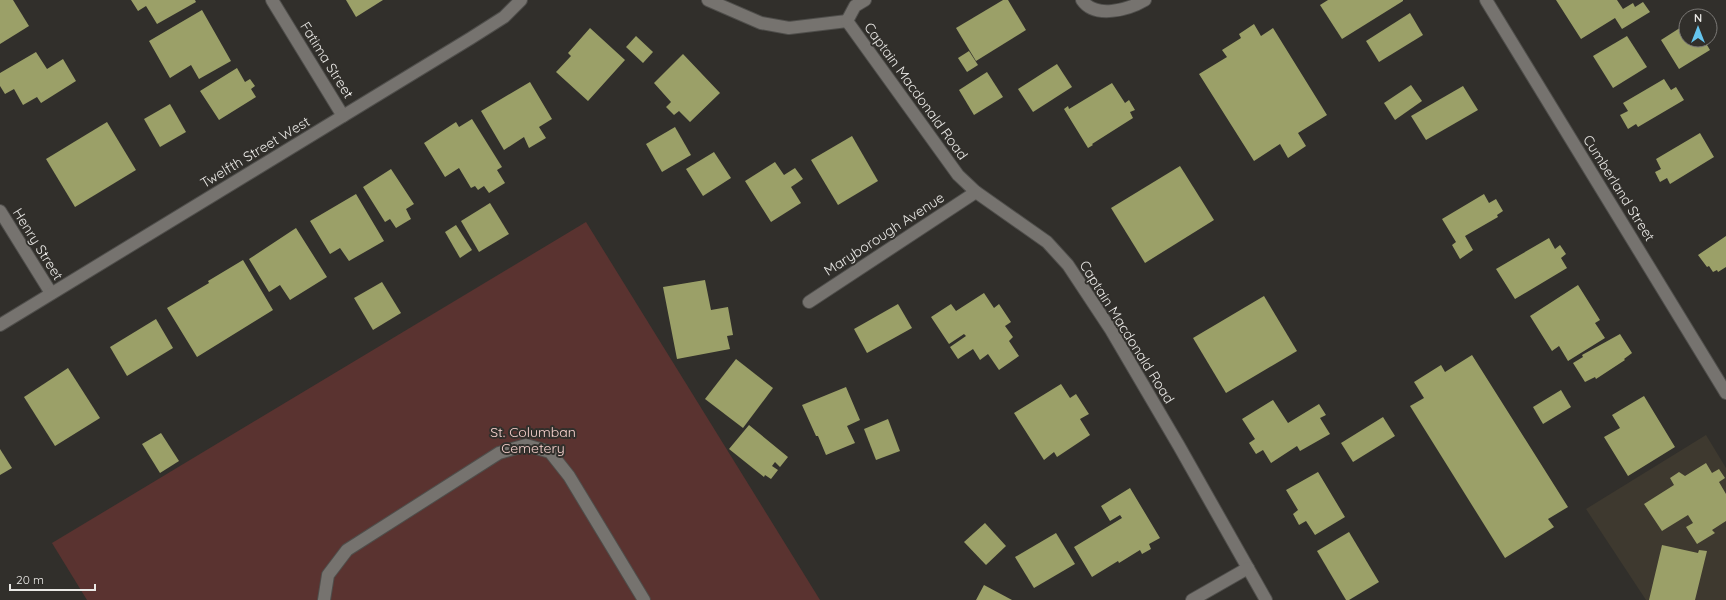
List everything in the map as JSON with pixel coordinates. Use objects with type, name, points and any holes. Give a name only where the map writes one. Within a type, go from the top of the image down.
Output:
[{"type":"street","name":"Fatima Street","points":[[272,0],[343,116]]},
{"type":"street","name":"Twelfth Street West","points":[[0,325],[471,38],[504,17],[521,0]]},
{"type":"street","points":[[708,0],[761,23],[789,28],[847,21],[855,6],[865,0]]},
{"type":"street","points":[[1082,0],[1085,5],[1099,12],[1136,5],[1145,0]]},
{"type":"street","name":"Cumberland Street","points":[[1486,0],[1726,393]]},
{"type":"street","name":"Captain Macdonald Road","points":[[847,21],[958,175],[976,192],[1047,242],[1068,265],[1115,336],[1266,600]]},
{"type":"street","name":"Maryborough Avenue","points":[[809,302],[976,192]]},
{"type":"street","name":"Henry Street","points":[[0,211],[51,293]]},
{"type":"street","points":[[324,600],[328,575],[347,550],[499,453],[526,445],[550,452],[569,476],[644,600]]},
{"type":"street","points":[[1192,600],[1248,568]]},
{"type":"shaded area","points":[[1706,435],[1726,468],[1726,600],[1646,600],[1586,509]]},
{"type":"green space","name":"St. Columban Cemetery","points":[[586,222],[820,600],[87,600],[52,543]]},
{"type":"building","points":[[0,0],[13,0],[29,26],[0,44]]},
{"type":"building","points":[[131,0],[195,0],[196,2],[157,24],[146,6],[138,11]]},
{"type":"building","points":[[346,0],[383,0],[356,17]]},
{"type":"building","points":[[1003,0],[1008,0],[1026,30],[976,61],[956,28]]},
{"type":"building","points":[[1328,0],[1403,1],[1342,39],[1320,5]]},
{"type":"building","points":[[1556,0],[1617,0],[1623,9],[1633,3],[1635,7],[1643,2],[1650,12],[1622,29],[1615,18],[1581,39]]},
{"type":"building","points":[[202,10],[231,61],[199,79],[191,65],[170,78],[149,41]]},
{"type":"building","points":[[1410,13],[1423,35],[1379,62],[1366,41]]},
{"type":"building","points":[[1254,24],[1261,36],[1273,28],[1327,115],[1298,133],[1306,146],[1288,158],[1280,144],[1254,161],[1199,74],[1227,57],[1222,50],[1241,38],[1239,34]]},
{"type":"building","points":[[590,28],[625,60],[588,101],[556,72],[571,56],[568,53]]},
{"type":"building","points":[[1678,29],[1678,48],[1709,48],[1710,50],[1679,69],[1661,40]]},
{"type":"building","points":[[636,36],[653,52],[643,63],[626,47]]},
{"type":"building","points":[[1627,36],[1647,67],[1613,88],[1593,56]]},
{"type":"building","points":[[969,51],[978,65],[967,72],[958,58]]},
{"type":"building","points":[[36,52],[47,69],[63,59],[76,81],[41,103],[37,97],[23,105],[14,89],[5,94],[0,86],[0,73]]},
{"type":"building","points":[[683,54],[720,93],[690,122],[679,111],[674,115],[666,107],[671,102],[654,83]]},
{"type":"building","points":[[1057,64],[1072,87],[1033,112],[1018,89]]},
{"type":"building","points":[[237,68],[245,82],[250,79],[255,86],[251,89],[256,97],[219,120],[200,91]]},
{"type":"building","points":[[987,72],[1003,97],[974,115],[959,90]]},
{"type":"building","points":[[1664,79],[1671,90],[1676,87],[1684,100],[1638,127],[1636,124],[1628,129],[1620,115],[1628,111],[1623,103]]},
{"type":"building","points":[[530,82],[552,119],[539,127],[546,138],[529,148],[524,137],[504,150],[481,111]]},
{"type":"building","points":[[1112,83],[1125,103],[1129,100],[1135,110],[1130,112],[1133,118],[1088,148],[1064,109],[1068,106],[1069,109]]},
{"type":"building","points":[[1411,85],[1422,101],[1395,120],[1384,103]]},
{"type":"building","points":[[1463,86],[1478,110],[1426,140],[1411,116]]},
{"type":"building","points":[[170,104],[186,132],[160,147],[144,119]]},
{"type":"building","points":[[472,119],[502,167],[497,170],[505,183],[489,193],[484,186],[478,190],[475,186],[471,188],[459,168],[445,177],[424,143],[456,122],[459,127]]},
{"type":"building","points":[[107,122],[136,170],[75,207],[46,159]]},
{"type":"building","points":[[675,127],[691,155],[662,172],[646,144]]},
{"type":"building","points":[[1700,133],[1714,157],[1670,184],[1667,178],[1660,182],[1655,172],[1661,169],[1656,159]]},
{"type":"building","points":[[852,136],[878,181],[838,205],[811,160]]},
{"type":"building","points":[[714,152],[731,178],[703,196],[686,169]]},
{"type":"building","points":[[775,162],[784,175],[795,168],[803,179],[791,187],[801,203],[771,222],[745,181]]},
{"type":"building","points":[[1180,166],[1214,220],[1145,263],[1111,208]]},
{"type":"building","points":[[391,169],[414,204],[406,209],[411,219],[396,228],[390,219],[385,222],[363,187]]},
{"type":"building","points":[[356,194],[384,241],[349,261],[340,248],[330,254],[310,221]]},
{"type":"building","points":[[1484,194],[1489,203],[1496,199],[1503,211],[1497,215],[1498,217],[1465,236],[1473,250],[1460,259],[1452,245],[1456,242],[1442,219]]},
{"type":"building","points":[[490,203],[509,234],[479,252],[461,221]]},
{"type":"building","points":[[456,225],[472,250],[460,258],[445,232]]},
{"type":"building","points":[[296,228],[327,277],[290,300],[280,285],[269,292],[249,259]]},
{"type":"building","points":[[1726,236],[1726,267],[1718,272],[1717,270],[1713,272],[1698,255]]},
{"type":"building","points":[[1549,238],[1555,249],[1560,245],[1566,254],[1561,258],[1567,268],[1515,299],[1496,269]]},
{"type":"building","points":[[243,260],[273,310],[197,357],[167,308],[209,283],[208,281]]},
{"type":"building","points":[[705,280],[711,310],[728,307],[733,335],[727,336],[730,349],[677,359],[663,287]]},
{"type":"building","points":[[382,282],[401,313],[373,330],[354,298]]},
{"type":"building","points":[[1578,285],[1600,320],[1595,323],[1605,338],[1568,361],[1559,346],[1552,351],[1530,316]]},
{"type":"building","points":[[984,293],[994,308],[999,304],[1011,322],[1005,326],[1013,337],[1009,341],[1019,356],[999,370],[988,354],[980,360],[973,349],[958,359],[950,347],[966,336],[964,334],[949,344],[931,317],[951,304],[956,311]]},
{"type":"building","points":[[1264,296],[1297,351],[1226,393],[1193,338]]},
{"type":"building","points":[[898,304],[912,328],[867,353],[854,329]]},
{"type":"building","points":[[156,319],[173,348],[127,376],[110,347]]},
{"type":"building","points":[[1620,334],[1632,353],[1624,359],[1625,360],[1596,379],[1595,377],[1585,382],[1573,363],[1583,357],[1582,355]]},
{"type":"building","points":[[1472,355],[1568,507],[1548,519],[1554,527],[1505,558],[1410,406],[1424,398],[1414,382],[1441,365],[1445,372]]},
{"type":"building","points":[[736,359],[773,388],[743,428],[705,399]]},
{"type":"building","points":[[68,368],[100,418],[55,446],[24,397]]},
{"type":"building","points":[[1061,384],[1070,398],[1076,394],[1089,414],[1080,419],[1090,435],[1057,457],[1054,452],[1044,460],[1014,413]]},
{"type":"building","points":[[846,387],[860,420],[847,426],[855,443],[826,455],[802,405]]},
{"type":"building","points":[[1561,390],[1571,407],[1543,424],[1533,407]]},
{"type":"building","points":[[1644,396],[1675,447],[1628,476],[1604,437],[1620,428],[1612,415]]},
{"type":"building","points":[[1273,400],[1288,423],[1319,404],[1326,415],[1320,418],[1330,434],[1300,451],[1297,446],[1271,463],[1263,450],[1256,454],[1249,443],[1255,439],[1242,419]]},
{"type":"building","points":[[1383,417],[1395,436],[1353,462],[1341,443]]},
{"type":"building","points":[[888,419],[900,451],[876,460],[864,429]]},
{"type":"building","points":[[749,425],[788,457],[780,467],[775,462],[772,466],[778,470],[771,479],[765,475],[764,477],[729,449]]},
{"type":"building","points":[[161,433],[179,461],[160,473],[142,444]]},
{"type":"building","points":[[0,449],[12,468],[0,475]]},
{"type":"building","points":[[1706,463],[1712,473],[1719,469],[1725,478],[1719,482],[1726,494],[1726,521],[1712,530],[1715,533],[1697,544],[1686,527],[1693,523],[1688,515],[1662,531],[1644,504],[1674,485],[1670,478],[1679,472],[1685,476]]},
{"type":"building","points":[[1318,472],[1345,517],[1315,535],[1306,521],[1299,525],[1293,514],[1298,510],[1286,490]]},
{"type":"building","points":[[1130,488],[1160,538],[1149,544],[1151,549],[1142,554],[1140,550],[1092,577],[1074,547],[1122,518],[1120,515],[1110,521],[1101,506]]},
{"type":"building","points":[[985,523],[1006,546],[986,565],[964,542]]},
{"type":"building","points":[[1349,532],[1379,582],[1349,600],[1346,600],[1317,551]]},
{"type":"building","points":[[1056,533],[1075,564],[1034,588],[1015,557]]},
{"type":"building","points":[[1662,545],[1698,553],[1699,550],[1707,551],[1695,600],[1649,600]]},
{"type":"building","points":[[984,585],[1012,600],[976,600]]}]
